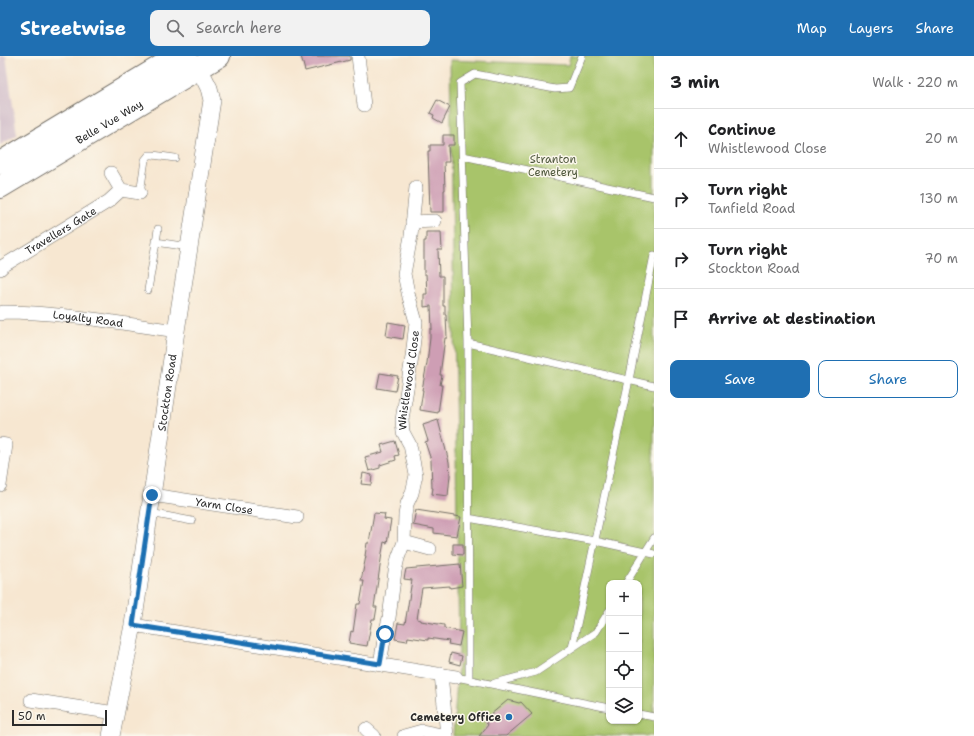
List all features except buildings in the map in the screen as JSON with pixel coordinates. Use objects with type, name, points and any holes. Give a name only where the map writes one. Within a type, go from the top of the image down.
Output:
[{"type":"highway","points":[[0,163],[178,56]]},
{"type":"highway","name":"Belle Vue Way","points":[[0,187],[192,63],[219,56]]},
{"type":"street","points":[[358,56],[364,105]]},
{"type":"street","name":"Stockton Road","points":[[111,736],[133,625],[176,331],[212,100],[209,88],[204,78],[192,63]]},
{"type":"street","points":[[111,173],[121,190],[140,193]]},
{"type":"street","name":"Whistlewood Close","points":[[380,664],[385,634],[390,618],[395,571],[404,542],[407,504],[412,493],[416,475],[410,445],[403,432],[402,420],[416,322],[404,274],[411,236],[416,187]]},
{"type":"street","name":"Travellers Gate","points":[[0,269],[109,201],[121,190]]},
{"type":"street","points":[[412,222],[435,221]]},
{"type":"street","name":"Loyalty Road","points":[[1,309],[58,314],[176,331]]},
{"type":"street","points":[[0,444],[6,445],[0,485]]},
{"type":"street","name":"Yarm Close","points":[[152,495],[297,517]]},
{"type":"street","points":[[404,542],[430,549]]},
{"type":"street","points":[[133,625],[456,676]]},
{"type":"street","points":[[404,736],[422,731],[447,736],[441,674]]},
{"type":"street","points":[[31,700],[115,713]]},
{"type":"lane","points":[[469,679],[468,343],[460,83],[475,74],[555,89],[569,88],[582,56]]},
{"type":"lane","points":[[140,193],[145,160],[149,155],[153,154],[175,158]]},
{"type":"lane","points":[[463,156],[654,197]]},
{"type":"lane","points":[[148,290],[158,229]]},
{"type":"lane","points":[[156,242],[189,247]]},
{"type":"lane","points":[[572,648],[654,255]]},
{"type":"lane","points":[[468,343],[654,386]]},
{"type":"lane","points":[[149,512],[192,521]]},
{"type":"lane","points":[[468,518],[595,541],[654,554]]},
{"type":"lane","points":[[628,580],[654,538]]},
{"type":"lane","points":[[494,684],[536,672],[596,632],[606,616]]},
{"type":"lane","points":[[456,676],[606,707]]},
{"type":"lane","points":[[642,715],[654,717]]},
{"type":"shaded area","points":[[0,56],[6,56],[17,135],[0,145]]},
{"type":"green space","name":"Stranton Cemetery","points":[[570,56],[654,56],[654,736],[453,736],[459,651],[450,60],[568,65]]},
{"type":"place","name":"Cemetery Office","points":[[509,717]]},
{"type":"route","points":[[152,495],[133,625],[380,664],[385,634]]}]
